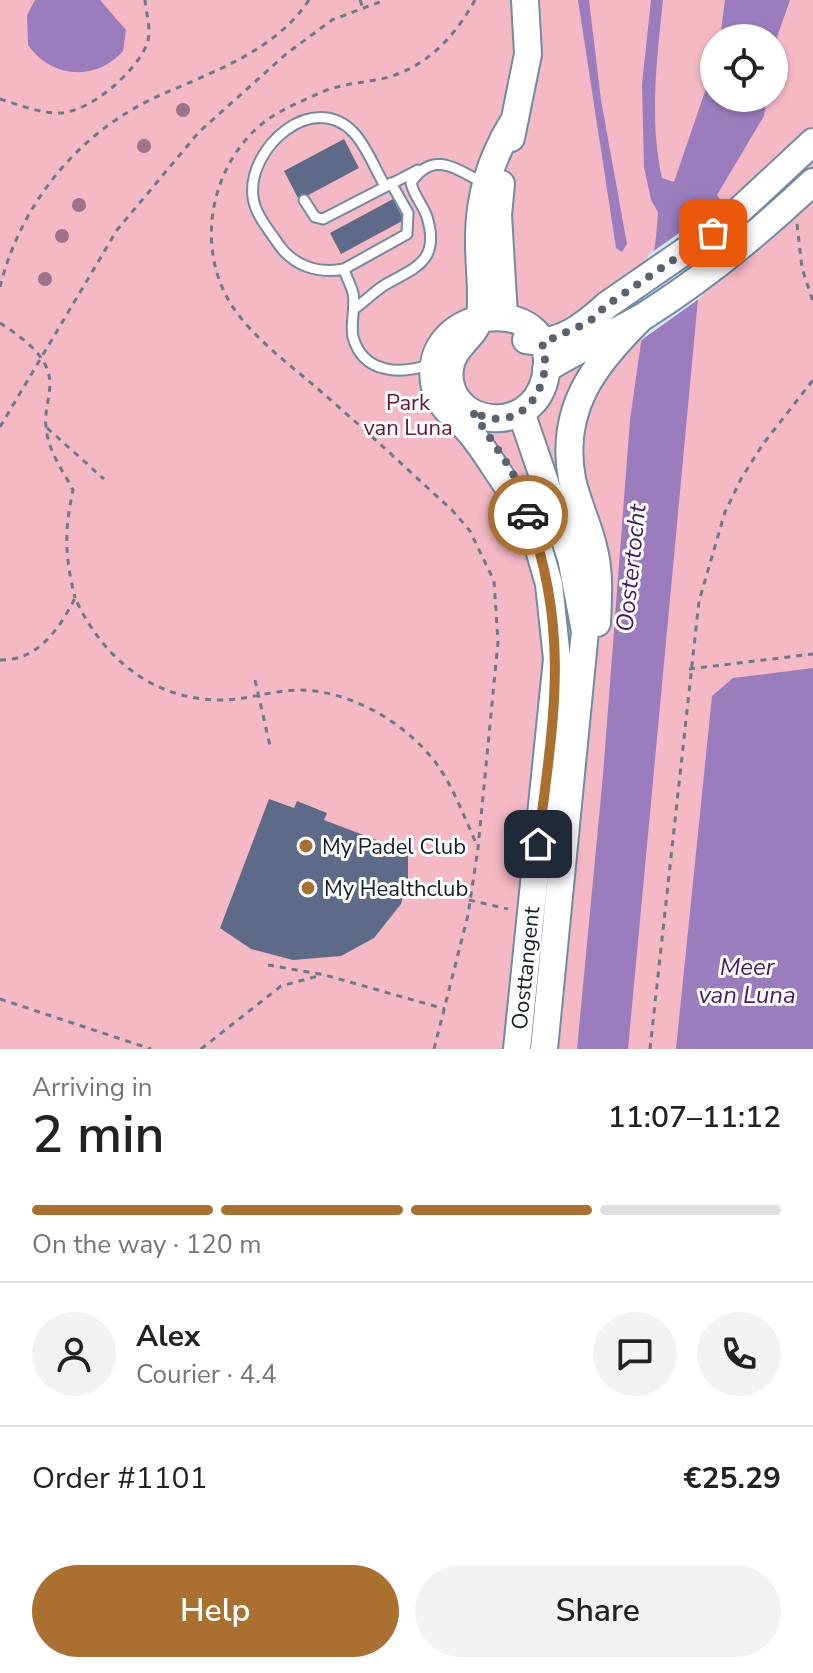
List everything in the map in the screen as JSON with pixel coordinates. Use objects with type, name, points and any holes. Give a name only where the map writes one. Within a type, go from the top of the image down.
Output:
[{"type":"main road","points":[[469,420],[449,375],[456,351],[486,322],[498,201],[511,150],[512,124],[528,54],[525,0]]},
{"type":"main road","points":[[486,322],[479,241],[485,184],[500,143],[512,124]]},
{"type":"main road","points":[[541,348],[727,222],[813,142]]},
{"type":"main road","points":[[541,348],[539,393],[521,412],[493,419],[469,420],[440,400],[435,388],[435,363],[453,332],[486,322],[541,348],[641,318],[723,262],[813,182]]},
{"type":"main road","name":"Oosttangent","points":[[586,647],[596,632],[598,579],[594,550],[572,480],[571,432],[579,399],[592,371],[641,318]]},
{"type":"main road","name":"Oosttangent","points":[[521,412],[571,558],[583,610],[586,647],[544,1049]]},
{"type":"main road","name":"Oosttangent","points":[[469,420],[512,471],[549,584],[557,659],[517,1049]]},
{"type":"lane","points":[[326,117],[341,122],[356,134],[408,213],[407,234],[344,269],[317,271],[287,255],[261,218],[253,198],[254,177],[267,148],[304,119],[326,117]]},
{"type":"lane","points":[[304,200],[315,217],[323,219],[429,164],[445,165],[485,184]]},
{"type":"lane","points":[[354,309],[385,285],[418,267],[426,255],[430,246],[426,216],[411,183],[420,170]]},
{"type":"lane","points":[[344,269],[353,292],[353,335],[360,352],[376,366],[402,372],[435,363]]},
{"type":"path","points":[[0,99],[62,113],[79,109],[102,96],[123,75],[147,43],[145,0]]},
{"type":"path","points":[[0,287],[8,255],[30,209],[74,153],[159,95],[213,75],[286,29],[309,0]]},
{"type":"path","points":[[360,0],[363,8]]},
{"type":"path","points":[[0,427],[117,230],[199,132],[286,54],[332,20],[385,0]]},
{"type":"path","points":[[434,1049],[478,848],[498,642],[494,581],[485,556],[452,510],[279,357],[237,313],[215,269],[211,226],[217,188],[230,158],[255,130],[276,113],[332,88],[379,79],[414,67],[454,33],[475,0]]},
{"type":"path","points":[[793,201],[802,268],[813,302]]},
{"type":"path","points":[[0,323],[42,357],[50,382],[46,427],[51,453],[73,490],[66,521],[65,554],[75,598],[93,634],[119,663],[150,683],[173,692],[220,700],[297,690],[343,696],[397,726],[435,762],[478,848]]},
{"type":"path","points":[[650,1049],[689,669],[699,601],[725,512],[763,444],[813,380]]},
{"type":"path","points":[[46,427],[104,479]]},
{"type":"path","points":[[0,660],[31,653],[49,638],[75,598]]},
{"type":"path","points":[[689,669],[813,654]]},
{"type":"path","points":[[255,680],[271,750]]},
{"type":"path","points":[[469,900],[509,906],[508,919]]},
{"type":"path","points":[[268,965],[325,975],[445,1009]]},
{"type":"path","points":[[201,1049],[281,986],[325,975]]},
{"type":"path","points":[[0,999],[151,1049]]},
{"type":"green space","name":"Park van Luna","points":[[0,0],[813,0],[813,675],[679,1049],[0,1049]]},
{"type":"water","points":[[35,0],[100,0],[126,30],[123,51],[100,68],[87,71],[61,70],[49,64],[28,45],[27,15]]},
{"type":"water","points":[[578,0],[589,0],[601,100],[627,244],[622,252],[616,248]]},
{"type":"water","name":"Oostertocht","points":[[651,0],[663,0],[657,66],[656,134],[662,178],[674,182],[700,106],[700,112],[765,112],[717,195],[722,202],[698,299],[628,1049],[577,1049],[603,775],[630,420],[658,212],[651,200],[644,167],[642,84]]},
{"type":"water","points":[[725,0],[790,0],[782,24],[722,24]]},
{"type":"water","name":"Meer van Luna","points":[[813,668],[813,1049],[676,1049],[712,696],[733,678]]},
{"type":"pier","points":[[726,200],[703,296],[640,341],[648,255]]},
{"type":"building","points":[[344,139],[359,168],[299,200],[284,171]]},
{"type":"building","points":[[393,199],[404,220],[341,254],[330,233]]},
{"type":"building","points":[[269,799],[294,808],[297,801],[327,813],[324,820],[408,852],[408,879],[401,904],[374,938],[341,956],[293,960],[251,949],[220,928]]},
{"type":"way so far","points":[[528,515],[521,488],[512,471],[472,411],[501,419],[515,415],[532,404],[545,379],[546,362],[542,343],[560,338],[589,322],[607,305],[713,233]]},
{"type":"place","name":"My Padel Club","points":[[306,846]]},
{"type":"place","name":"My Healthclub","points":[[308,888]]},
{"type":"route","points":[[528,515],[549,584],[557,659],[538,844]]}]
